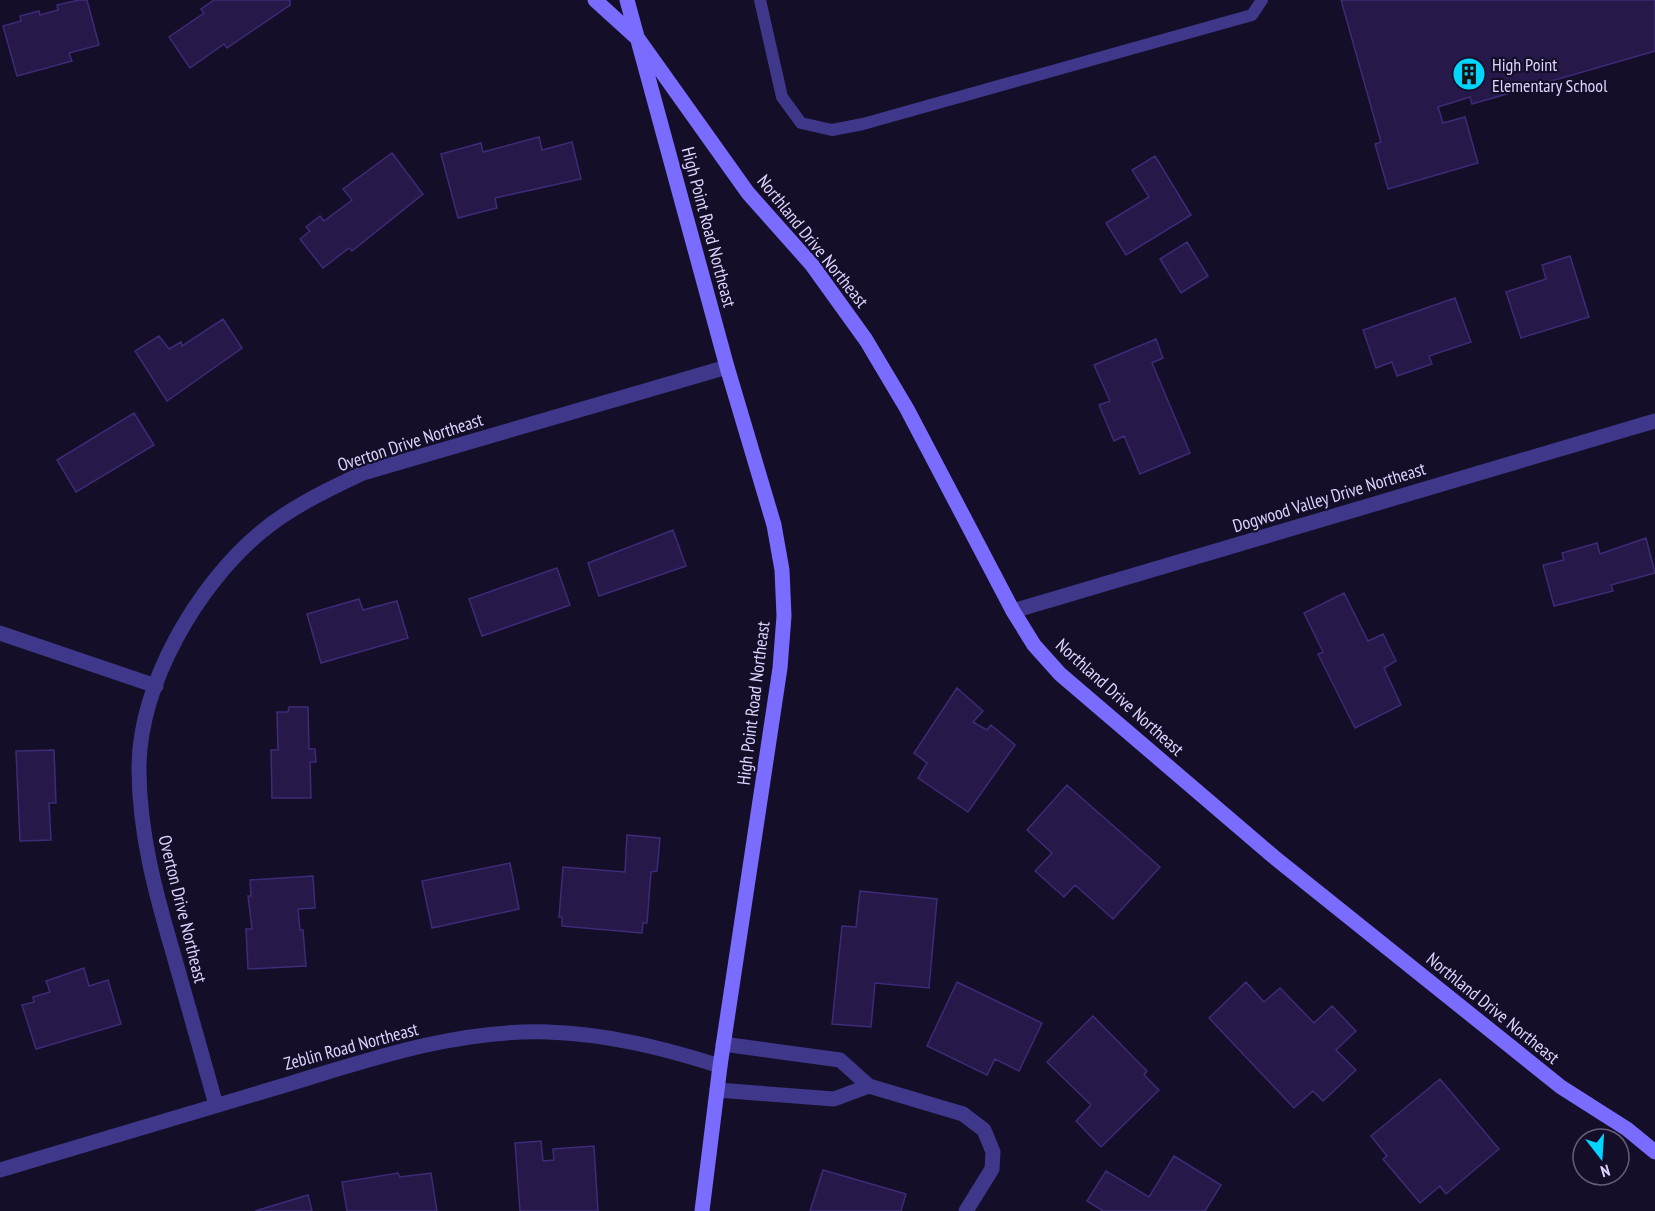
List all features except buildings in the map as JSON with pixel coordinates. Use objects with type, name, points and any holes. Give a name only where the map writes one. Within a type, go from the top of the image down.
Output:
[{"type":"street","name":"Northland Drive Northeast","points":[[596,0],[639,40],[748,193],[812,265],[866,340],[907,409],[1013,611],[1034,645],[1059,674],[1274,857],[1561,1087],[1627,1129],[1655,1152]]},
{"type":"street","name":"High Point Road Northeast","points":[[627,0],[726,367],[774,525],[782,570],[784,616],[780,668],[723,1044],[702,1211]]},
{"type":"street","name":"Overton Drive Northeast","points":[[216,1105],[155,890],[144,834],[139,767],[145,726],[156,686],[179,632],[215,578],[261,532],[314,495],[363,473],[726,367]]},
{"type":"street","name":"Dogwood Valley Drive Northeast","points":[[1013,611],[1655,421]]},
{"type":"street","points":[[0,633],[156,686]]},
{"type":"street","name":"Zeblin Road Northeast","points":[[0,1170],[406,1049],[494,1033],[547,1032],[609,1037],[661,1047],[720,1066]]},
{"type":"street","points":[[723,1044],[840,1060],[869,1086],[963,1114],[984,1130],[993,1152],[992,1169],[966,1211]]},
{"type":"street","points":[[717,1090],[834,1099],[869,1086]]},
{"type":"lane","points":[[760,0],[782,97],[801,123],[832,130],[875,121],[1252,15],[1262,0]]},
{"type":"place","name":"High Point Elementary School","points":[[1469,74]]}]
